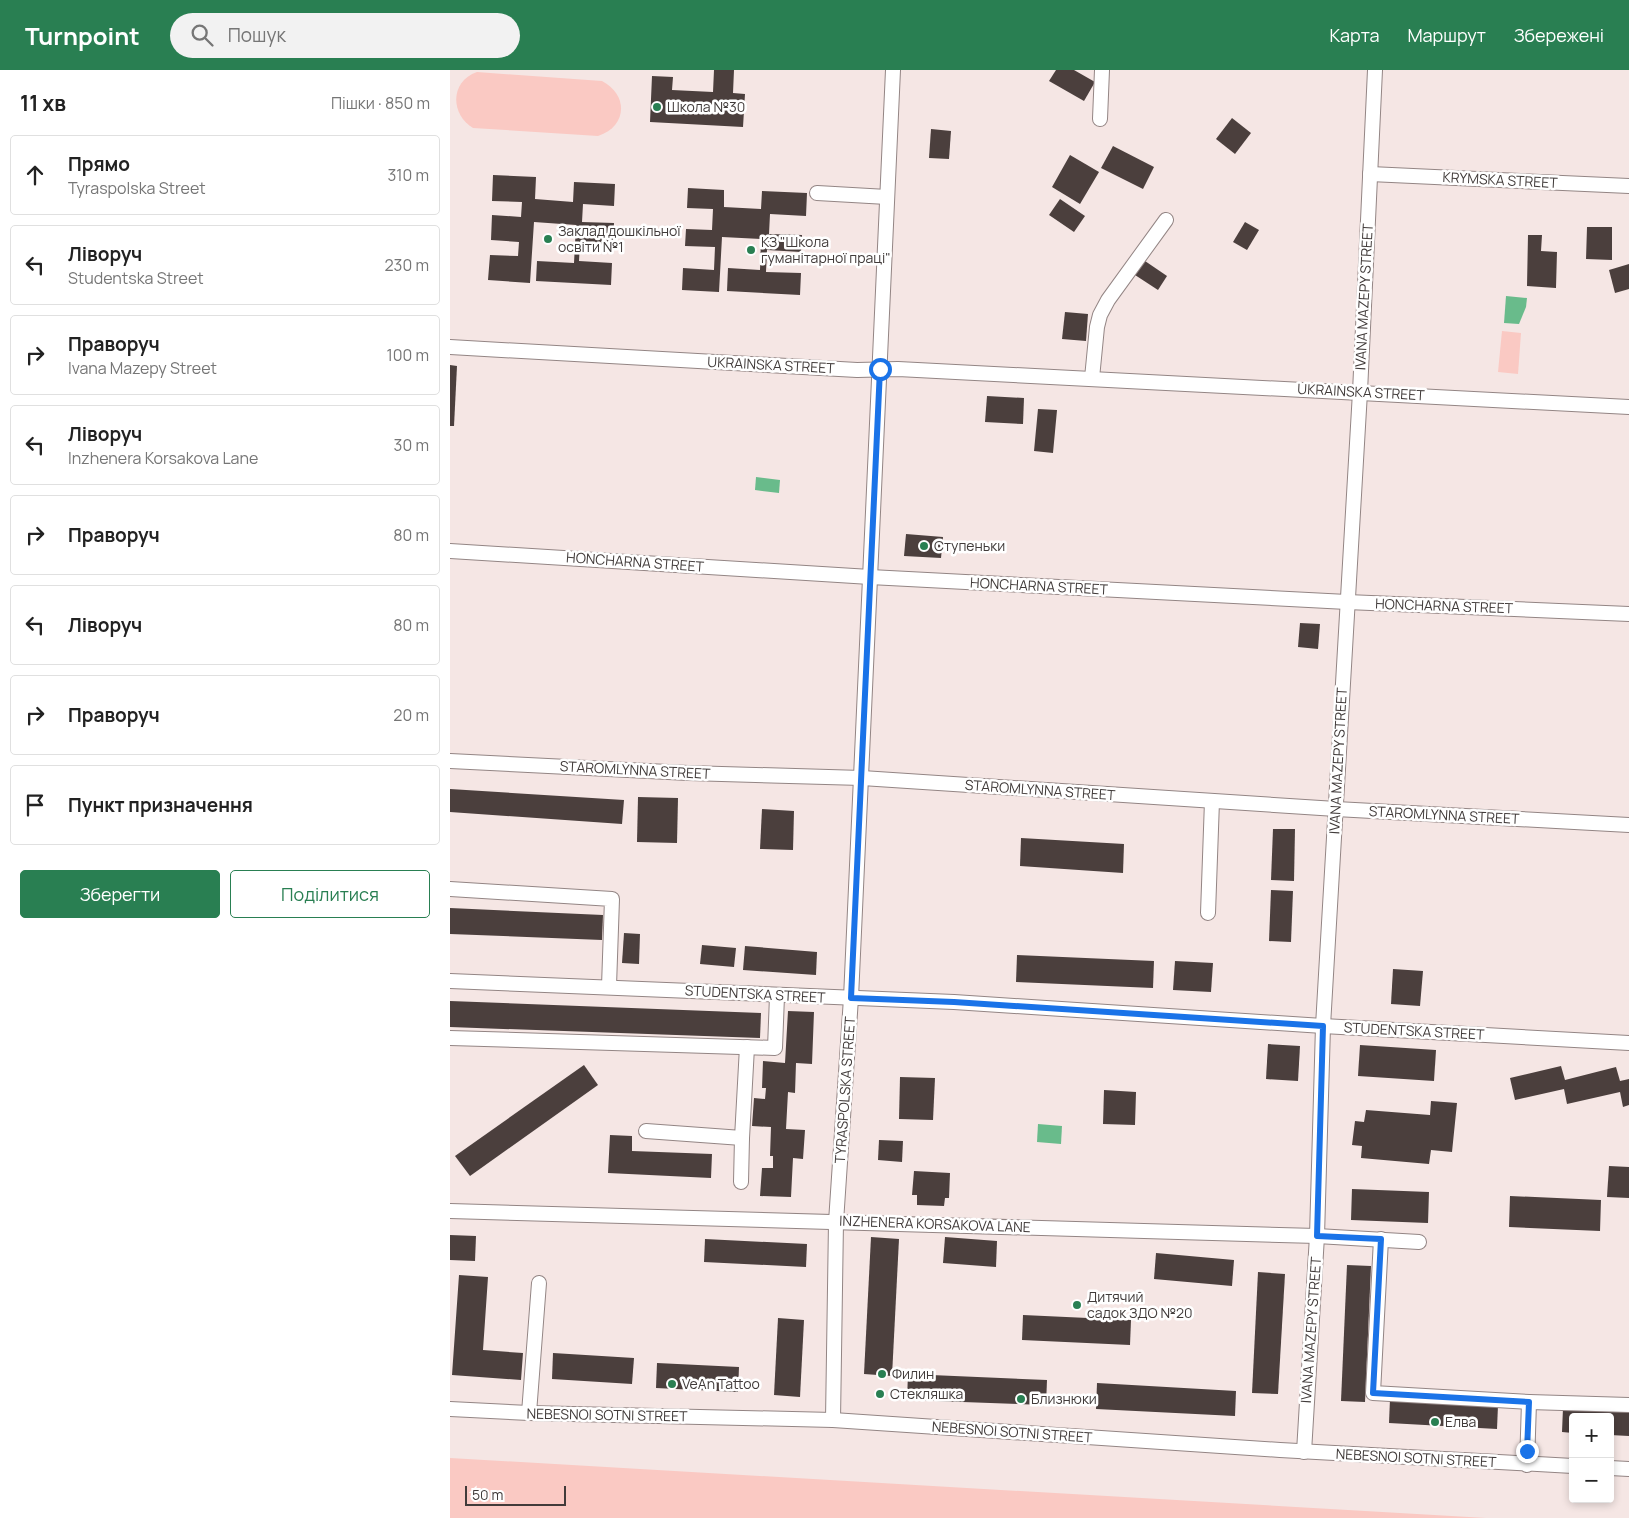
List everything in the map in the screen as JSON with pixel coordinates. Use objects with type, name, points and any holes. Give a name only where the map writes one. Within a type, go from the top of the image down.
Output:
[{"type":"street","name":"TYRASPOLSKA STREET","points":[[833,1420],[836,1222],[851,998],[862,778],[893,70]]},
{"type":"street","points":[[1100,119],[1102,70]]},
{"type":"street","name":"IVANA MAZEPY STREET","points":[[1304,1452],[1317,1236],[1323,1026],[1360,392],[1375,70]]},
{"type":"street","name":"KRYMSKA STREET","points":[[1370,174],[1629,186]]},
{"type":"street","points":[[817,193],[887,197]]},
{"type":"street","points":[[1092,378],[1100,315],[1108,300],[1166,220]]},
{"type":"street","name":"UKRAINSKA STREET","points":[[450,347],[847,369],[1092,378],[1629,407]]},
{"type":"street","name":"HONCHARNA STREET","points":[[450,551],[870,577],[1347,602],[1629,614]]},
{"type":"street","name":"STAROMLYNNA STREET","points":[[450,761],[688,773],[862,778],[1629,825]]},
{"type":"street","points":[[1208,913],[1212,800]]},
{"type":"street","points":[[450,889],[612,899],[608,986]]},
{"type":"street","name":"STUDENTSKA STREET","points":[[450,981],[608,986],[777,996],[954,1002],[1629,1044]]},
{"type":"street","points":[[450,1038],[775,1048],[777,996]]},
{"type":"street","points":[[741,1182],[747,1047]]},
{"type":"street","points":[[646,1131],[742,1138]]},
{"type":"street","name":"INZHENERA KORSAKOVA LANE","points":[[450,1211],[1317,1236],[1420,1242]]},
{"type":"street","points":[[1381,1239],[1373,1393],[1529,1402],[1629,1405]]},
{"type":"street","points":[[529,1413],[539,1283]]},
{"type":"street","points":[[1527,1464],[1529,1402]]},
{"type":"street","name":"NEBESNOI SOTNI STREET","points":[[450,1409],[529,1413],[833,1420],[1304,1452],[1569,1466]]},
{"type":"street","points":[[1614,1468],[1629,1469]]},
{"type":"shaded area","points":[[477,72],[602,81],[617,94],[621,110],[619,118],[615,126],[608,132],[598,136],[473,128],[460,115],[456,98],[462,83],[468,76]]},
{"type":"shaded area","points":[[1506,296],[1527,298],[1526,307],[1519,324],[1504,323]]},
{"type":"shaded area","points":[[1502,331],[1521,333],[1518,374],[1498,372]]},
{"type":"shaded area","points":[[756,477],[780,480],[779,493],[755,490]]},
{"type":"shaded area","points":[[1038,1124],[1062,1126],[1061,1144],[1037,1142]]},
{"type":"shaded area","points":[[450,1458],[1486,1518],[450,1518]]},
{"type":"building","points":[[714,70],[734,70],[733,93],[745,94],[743,127],[650,122],[652,76],[673,77],[672,90],[713,92]]},
{"type":"building","points":[[1056,70],[1074,70],[1095,82],[1084,101],[1049,81]]},
{"type":"building","points":[[1232,118],[1251,133],[1235,154],[1216,139]]},
{"type":"building","points":[[931,129],[951,131],[949,159],[929,158]]},
{"type":"building","points":[[1113,146],[1154,167],[1143,189],[1101,168]]},
{"type":"building","points":[[1070,155],[1099,172],[1080,204],[1052,187]]},
{"type":"building","points":[[493,175],[536,177],[535,199],[573,202],[574,182],[615,184],[614,206],[583,204],[582,222],[614,223],[613,245],[580,243],[579,261],[612,263],[611,285],[536,281],[537,261],[574,263],[576,225],[534,222],[530,283],[488,280],[490,255],[518,256],[519,242],[491,240],[492,215],[521,217],[522,202],[492,201]]},
{"type":"building","points":[[688,188],[724,190],[724,207],[761,209],[762,191],[807,193],[806,216],[770,214],[769,234],[802,235],[801,252],[767,250],[766,272],[801,273],[800,295],[727,291],[728,268],[760,270],[761,239],[722,237],[719,292],[682,290],[683,268],[714,270],[715,247],[685,246],[686,229],[712,230],[713,209],[687,208]]},
{"type":"building","points":[[1060,199],[1085,216],[1074,232],[1049,215]]},
{"type":"building","points":[[1245,222],[1259,230],[1247,250],[1233,242]]},
{"type":"building","points":[[1587,227],[1612,227],[1612,260],[1586,259]]},
{"type":"building","points":[[1528,235],[1542,235],[1541,251],[1557,252],[1556,288],[1527,286]]},
{"type":"building","points":[[1145,261],[1167,276],[1158,290],[1135,275]]},
{"type":"building","points":[[1629,264],[1629,289],[1615,293],[1609,270]]},
{"type":"building","points":[[1065,312],[1088,314],[1086,341],[1062,339]]},
{"type":"building","points":[[450,365],[457,366],[454,426],[450,426]]},
{"type":"building","points":[[987,396],[1024,398],[1023,424],[985,422]]},
{"type":"building","points":[[1038,409],[1057,410],[1053,453],[1034,451]]},
{"type":"building","name":"Ступеньки","points":[[906,534],[943,537],[941,558],[904,556]]},
{"type":"building","points":[[1300,623],[1320,624],[1318,649],[1298,647]]},
{"type":"building","points":[[450,789],[624,800],[622,824],[450,812]]},
{"type":"building","points":[[638,797],[678,798],[677,843],[637,842]]},
{"type":"building","points":[[762,809],[794,811],[793,850],[760,849]]},
{"type":"building","points":[[1273,829],[1295,829],[1294,881],[1271,880]]},
{"type":"building","points":[[1021,838],[1124,844],[1123,873],[1020,866]]},
{"type":"building","points":[[1271,890],[1293,891],[1291,942],[1269,941]]},
{"type":"building","points":[[450,908],[603,915],[602,940],[450,934]]},
{"type":"building","points":[[624,933],[640,934],[639,964],[622,963]]},
{"type":"building","points":[[702,945],[736,948],[734,967],[700,964]]},
{"type":"building","points":[[745,946],[817,952],[816,975],[743,970]]},
{"type":"building","points":[[1017,955],[1154,961],[1153,988],[1016,982]]},
{"type":"building","points":[[1175,961],[1213,963],[1211,992],[1173,990]]},
{"type":"building","points":[[1393,969],[1423,971],[1420,1006],[1391,1004]]},
{"type":"building","points":[[450,1001],[761,1013],[760,1038],[450,1027]]},
{"type":"building","points":[[788,1011],[814,1012],[812,1064],[796,1063],[795,1093],[788,1092],[786,1129],[805,1130],[803,1159],[793,1158],[791,1197],[760,1196],[762,1168],[773,1168],[773,1156],[770,1156],[771,1127],[752,1126],[754,1098],[765,1099],[766,1088],[762,1088],[763,1061],[785,1063]]},
{"type":"building","points":[[1268,1044],[1300,1046],[1298,1081],[1266,1079]]},
{"type":"building","points":[[1360,1045],[1436,1050],[1434,1081],[1358,1076]]},
{"type":"building","points":[[584,1065],[598,1085],[470,1176],[455,1156]]},
{"type":"building","points":[[1561,1066],[1565,1080],[1616,1067],[1620,1081],[1629,1079],[1629,1105],[1623,1107],[1620,1092],[1567,1104],[1564,1089],[1515,1100],[1510,1078]]},
{"type":"building","points":[[900,1077],[935,1078],[933,1120],[899,1119]]},
{"type":"building","points":[[1104,1090],[1136,1092],[1135,1125],[1103,1124]]},
{"type":"building","points":[[1431,1101],[1457,1103],[1452,1152],[1431,1150],[1429,1164],[1361,1158],[1362,1146],[1352,1145],[1355,1121],[1364,1122],[1366,1110],[1430,1115]]},
{"type":"building","points":[[610,1135],[632,1136],[632,1151],[712,1154],[711,1178],[608,1173]]},
{"type":"building","points":[[879,1140],[903,1141],[902,1162],[878,1160]]},
{"type":"building","points":[[1609,1166],[1629,1167],[1629,1198],[1607,1197]]},
{"type":"building","points":[[914,1171],[950,1173],[949,1198],[945,1198],[944,1206],[917,1205],[917,1195],[912,1195]]},
{"type":"building","points":[[1352,1189],[1429,1192],[1428,1223],[1351,1220]]},
{"type":"building","points":[[1510,1196],[1601,1200],[1600,1231],[1509,1227]]},
{"type":"building","points":[[450,1235],[476,1236],[475,1261],[450,1260]]},
{"type":"building","points":[[871,1237],[899,1239],[892,1376],[864,1374]]},
{"type":"building","points":[[945,1237],[997,1241],[996,1267],[943,1263]]},
{"type":"building","points":[[705,1239],[807,1244],[806,1267],[704,1262]]},
{"type":"building","points":[[1156,1253],[1234,1260],[1232,1286],[1154,1279]]},
{"type":"building","points":[[1347,1265],[1371,1266],[1365,1402],[1341,1401]]},
{"type":"building","points":[[1258,1272],[1285,1274],[1278,1394],[1252,1393]]},
{"type":"building","points":[[459,1275],[488,1277],[483,1350],[523,1353],[521,1380],[452,1375]]},
{"type":"building","points":[[1023,1315],[1131,1320],[1130,1345],[1022,1340]]},
{"type":"building","points":[[778,1318],[804,1320],[800,1397],[774,1395]]},
{"type":"building","points":[[553,1353],[634,1358],[632,1384],[552,1379]]},
{"type":"building","points":[[657,1363],[739,1367],[738,1392],[656,1388]]},
{"type":"building","points":[[908,1374],[1047,1380],[1046,1405],[907,1400]]},
{"type":"building","points":[[1097,1383],[1236,1391],[1235,1416],[1096,1409]]},
{"type":"building","points":[[1390,1399],[1498,1405],[1497,1429],[1389,1423]]},
{"type":"building","points":[[1563,1408],[1629,1412],[1629,1436],[1614,1435],[1614,1413],[1569,1413],[1569,1433],[1562,1432]]},
{"type":"place","name":"Школа №30","points":[[657,107]]},
{"type":"place","name":"Заклад дошкільної освіти №1","points":[[548,239]]},
{"type":"place","name":"КЗ \"Школа гуманітарної праці\"","points":[[751,250]]},
{"type":"place","name":"Ступеньки","points":[[924,546]]},
{"type":"place","name":"Дитячий садок ЗДО №20","points":[[1077,1305]]},
{"type":"place","name":"Филин","points":[[882,1374]]},
{"type":"place","name":"VeAn Tattoo","points":[[672,1384]]},
{"type":"place","name":"Стекляшка","points":[[880,1394]]},
{"type":"place","name":"Близнюки","points":[[1021,1399]]},
{"type":"place","name":"Елва","points":[[1435,1422]]},
{"type":"route","points":[[880,369],[851,998],[954,1002],[1323,1026],[1317,1236],[1381,1239],[1373,1393],[1529,1402],[1527,1451]]}]
